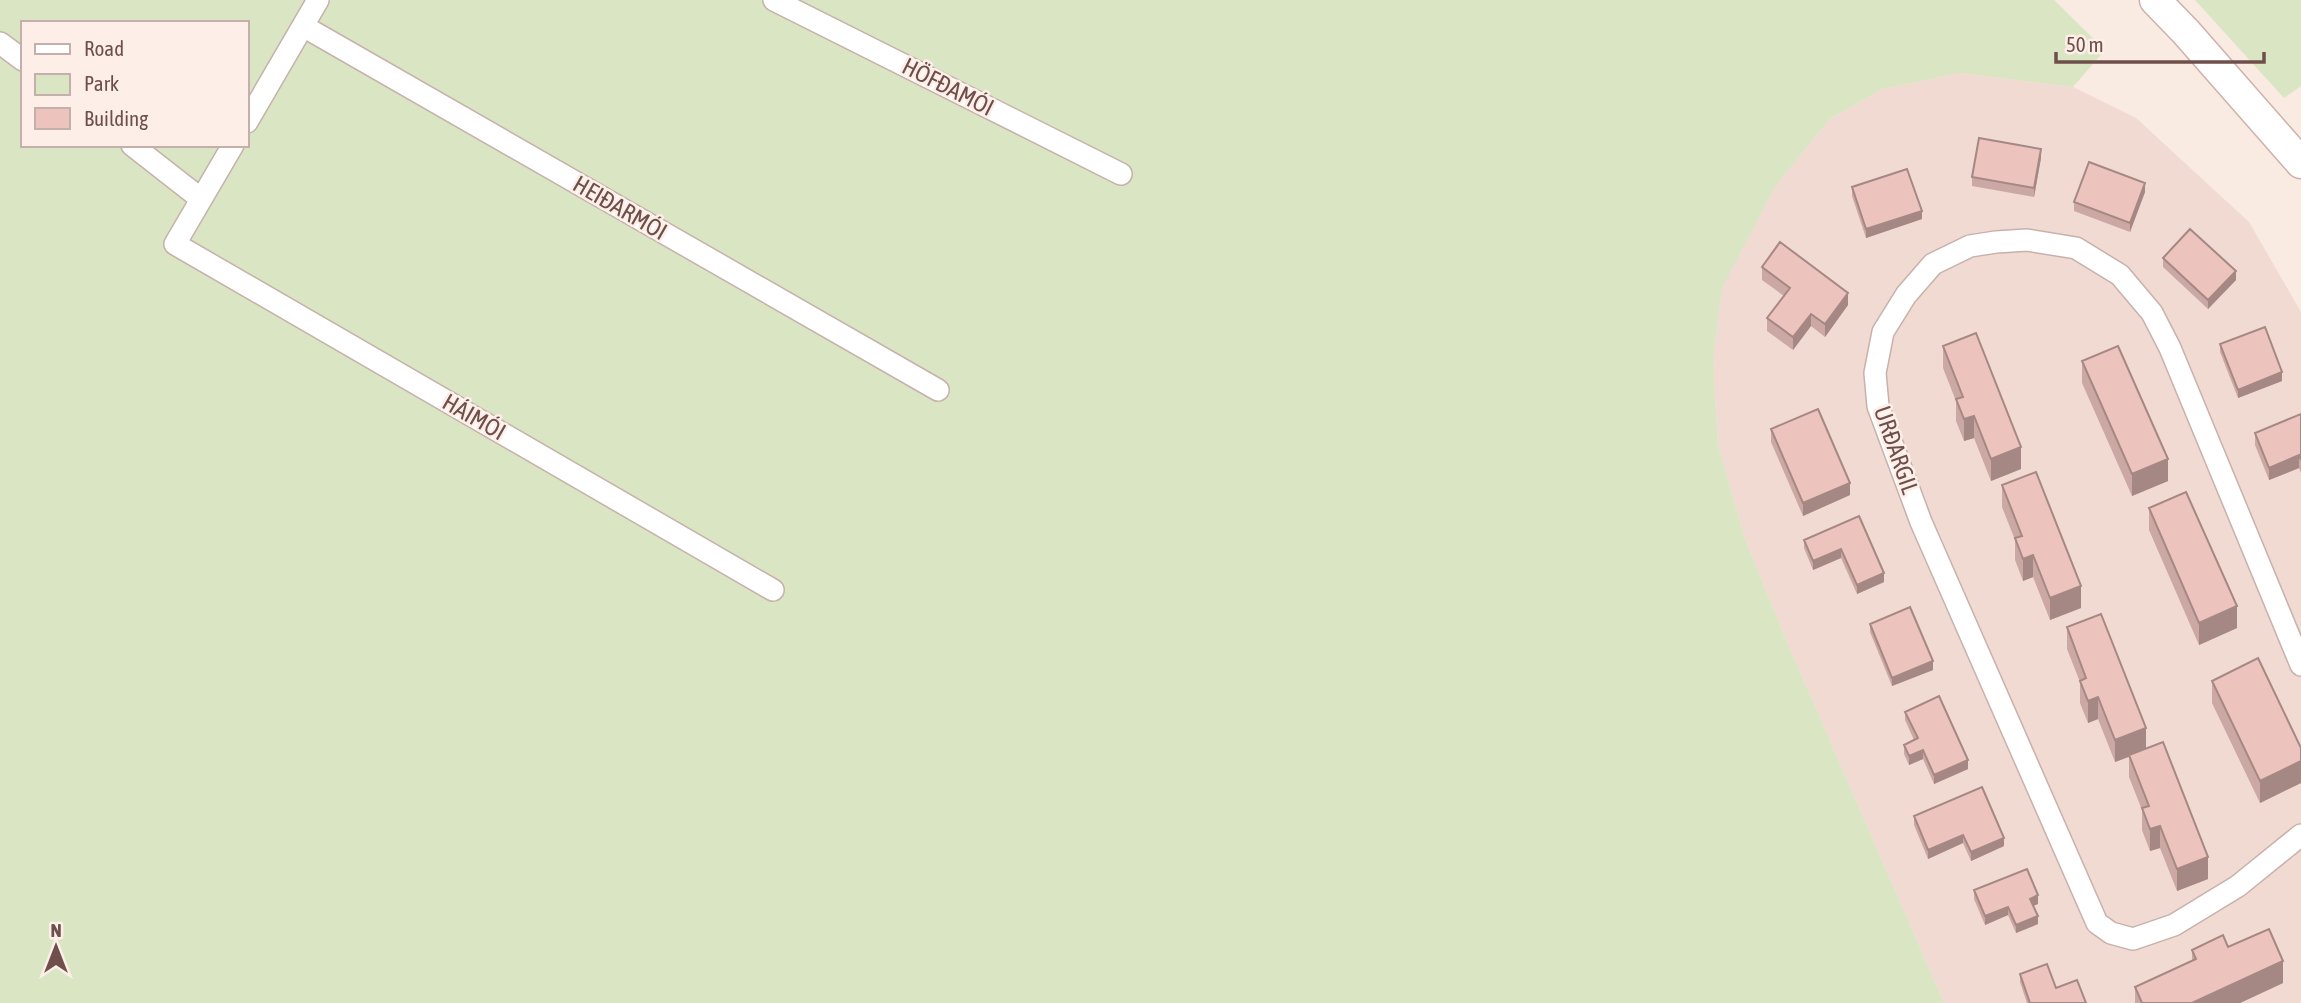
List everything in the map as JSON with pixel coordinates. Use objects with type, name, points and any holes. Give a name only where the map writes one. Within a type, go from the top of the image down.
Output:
[{"type":"street","points":[[248,120],[318,0]]},
{"type":"street","name":"HÖFÐAMÓI","points":[[774,0],[1121,174]]},
{"type":"street","points":[[2155,0],[2301,163]]},
{"type":"street","name":"HEIÐARMÓI","points":[[303,26],[938,390]]},
{"type":"street","points":[[0,43],[21,59]]},
{"type":"street","points":[[135,147],[201,200],[232,147]]},
{"type":"street","name":"HÁIMÓI","points":[[201,200],[175,244],[773,590]]},
{"type":"street","name":"URÐARGIL","points":[[2301,665],[2170,348],[2152,313],[2133,289],[2120,275],[2076,248],[2027,240],[1970,246],[1933,264],[1906,295],[1883,332],[1875,373],[1878,406],[1922,522],[2096,923],[2111,933],[2133,939],[2174,925],[2238,887],[2301,835]]},
{"type":"shaded area","points":[[1960,73],[2073,87],[2136,118],[2249,222],[2301,312],[2301,1003],[1944,1003],[1745,539],[1718,445],[1713,361],[1722,287],[1776,185],[1830,119],[1882,89]]},
{"type":"green space","points":[[0,0],[2054,0],[2105,50],[2073,87],[1960,73],[1882,89],[1830,119],[1776,185],[1722,288],[1713,361],[1718,445],[1745,539],[1944,1003],[0,1003]]},
{"type":"green space","points":[[2195,0],[2301,0],[2301,86],[2284,98]]},
{"type":"building","points":[[1979,138],[2041,149],[2034,188],[1972,177]]},
{"type":"building","points":[[2089,162],[2145,183],[2130,223],[2074,202]]},
{"type":"building","points":[[1907,169],[1922,211],[1866,229],[1852,187]]},
{"type":"building","points":[[2190,229],[2236,271],[2208,300],[2163,258]]},
{"type":"building","points":[[1780,242],[1848,293],[1825,324],[1811,314],[1793,337],[1767,318],[1790,288],[1762,267]]},
{"type":"building","points":[[2265,327],[2282,372],[2238,390],[2220,344]]},
{"type":"building","points":[[1976,333],[2021,447],[1991,459],[1974,416],[1964,419],[1956,399],[1963,397],[1943,346]]},
{"type":"building","points":[[2118,346],[2168,459],[2132,474],[2082,361]]},
{"type":"building","points":[[1818,409],[1850,483],[1803,503],[1771,429]]},
{"type":"building","points":[[2301,414],[2301,460],[2299,455],[2269,468],[2255,433]]},
{"type":"building","points":[[2036,472],[2081,586],[2050,598],[2033,555],[2023,559],[2015,538],[2022,536],[2002,485]]},
{"type":"building","points":[[2186,492],[2237,606],[2199,623],[2149,508]]},
{"type":"building","points":[[1859,516],[1884,573],[1857,585],[1841,549],[1813,561],[1804,540]]},
{"type":"building","points":[[1910,607],[1933,661],[1892,678],[1870,624]]},
{"type":"building","points":[[2101,614],[2146,728],[2115,740],[2098,697],[2088,701],[2080,681],[2086,678],[2067,627]]},
{"type":"building","points":[[2258,658],[2301,748],[2301,761],[2260,781],[2212,681]]},
{"type":"building","points":[[1939,696],[1968,760],[1934,775],[1923,750],[1909,756],[1904,745],[1918,738],[1905,712]]},
{"type":"building","points":[[2163,742],[2208,857],[2177,869],[2160,826],[2150,829],[2142,808],[2149,806],[2129,755]]},
{"type":"building","points":[[1982,787],[2004,838],[1971,852],[1963,835],[1928,850],[1914,816]]},
{"type":"building","points":[[2027,869],[2038,895],[2030,899],[2038,916],[2016,925],[2008,907],[1985,916],[1974,890]]},
{"type":"building","points":[[2269,929],[2283,961],[2192,1003],[2142,1003],[2135,987],[2196,959],[2192,950],[2223,935],[2228,947]]},
{"type":"building","points":[[2047,964],[2056,988],[2077,980],[2086,1003],[2030,1003],[2020,974]]}]
